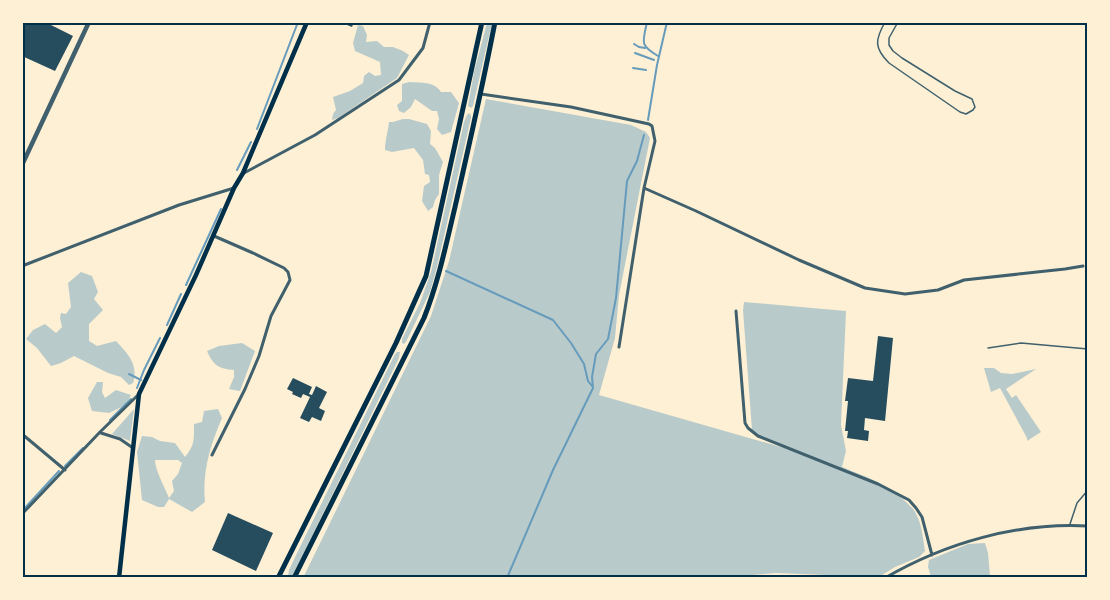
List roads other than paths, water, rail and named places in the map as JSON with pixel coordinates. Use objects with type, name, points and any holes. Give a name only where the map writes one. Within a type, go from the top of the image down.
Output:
[{"type":"main road","points":[[119,578],[140,394],[234,188],[243,173],[307,22]]},
{"type":"main road","points":[[278,578],[396,343],[426,276],[482,22]]},
{"type":"main road","points":[[294,578],[409,349],[434,291],[481,94],[495,22]]},
{"type":"main road","points":[[396,343],[409,349]]},
{"type":"street","points":[[22,165],[89,22]]},
{"type":"street","points":[[243,173],[315,135],[399,80],[423,48],[430,22]]},
{"type":"street","points":[[481,94],[571,107],[652,126],[655,141],[644,188],[619,347]]},
{"type":"street","points":[[22,266],[179,206],[234,188]]},
{"type":"street","points":[[644,188],[865,288],[905,294],[938,290],[964,280],[1083,266]]},
{"type":"street","points":[[212,455],[245,389],[259,356],[271,316],[290,280],[284,268],[213,236]]},
{"type":"street","points":[[736,311],[745,423],[748,428],[758,436],[878,484],[909,500],[922,517],[932,555]]},
{"type":"street","points":[[22,514],[100,432],[140,394]]},
{"type":"street","points":[[100,432],[120,439],[134,449]]},
{"type":"street","points":[[22,434],[65,470]]},
{"type":"street","points":[[885,578],[932,555],[966,542],[997,534],[1031,528],[1088,526]]},
{"type":"lane","points":[[885,22],[878,35],[877,47],[889,63],[960,112],[966,114],[973,110],[972,99],[955,91],[893,51],[889,45],[889,38],[898,22]]},
{"type":"lane","points":[[988,348],[1021,343],[1088,349]]},
{"type":"lane","points":[[1070,525],[1077,503],[1088,490]]},
{"type":"waterway","points":[[257,129],[298,22]]},
{"type":"waterway","points":[[647,22],[644,34],[645,46],[658,56]]},
{"type":"waterway","points":[[648,120],[667,22]]},
{"type":"waterway","points":[[634,44],[645,48]]},
{"type":"waterway","points":[[635,53],[654,60]]},
{"type":"waterway","points":[[633,68],[646,70]]},
{"type":"waterway","points":[[593,388],[592,377],[596,354],[608,339],[616,298],[627,181],[637,161],[644,135]]},
{"type":"waterway","points":[[237,170],[251,142]]},
{"type":"waterway","points":[[186,285],[221,209]]},
{"type":"waterway","points":[[446,271],[553,320],[584,364],[588,381],[592,386]]},
{"type":"waterway","points":[[167,325],[181,294]]},
{"type":"waterway","points":[[137,388],[160,338]]},
{"type":"waterway","points":[[129,374],[141,380]]},
{"type":"waterway","points":[[507,578],[553,470],[593,388]]},
{"type":"waterway","points":[[110,420],[131,399]]},
{"type":"waterway","points":[[65,466],[83,448]]},
{"type":"waterway","points":[[22,511],[59,471]]}]
